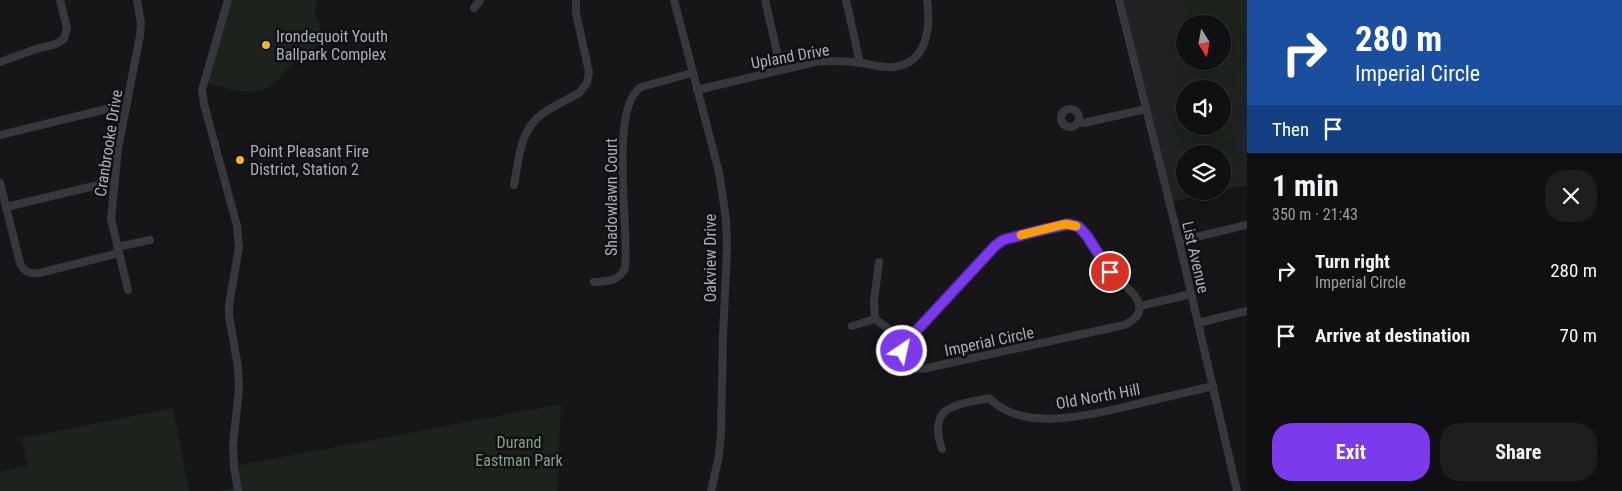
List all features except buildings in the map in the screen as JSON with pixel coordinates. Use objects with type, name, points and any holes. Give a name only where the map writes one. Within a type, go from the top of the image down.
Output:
[{"type":"street","points":[[0,62],[56,44],[64,39],[67,28],[60,0]]},
{"type":"street","name":"Cranbrooke Drive","points":[[128,290],[111,219],[118,148],[140,36],[141,24],[137,0]]},
{"type":"street","points":[[228,0],[202,90],[206,112],[237,226],[239,247],[229,305],[229,316],[238,367],[233,444],[238,491]]},
{"type":"street","points":[[474,8],[480,0]]},
{"type":"street","points":[[514,185],[522,144],[527,130],[543,113],[579,93],[589,78],[588,64],[576,12],[576,0]]},
{"type":"street","name":"Oakview Drive","points":[[674,0],[718,172],[724,204],[727,242],[721,433],[719,456],[711,491]]},
{"type":"street","points":[[765,0],[781,69]]},
{"type":"street","points":[[846,0],[860,63]]},
{"type":"street","name":"Upland Drive","points":[[697,90],[781,69],[823,61],[893,67],[908,62],[921,51],[926,39],[928,23],[926,0]]},
{"type":"street","name":"List Avenue","points":[[1119,0],[1179,240],[1237,491]]},
{"type":"street","name":"Shadowlawn Court","points":[[594,282],[616,279],[623,273],[625,268],[622,150],[627,109],[631,98],[641,87],[692,73]]},
{"type":"street","points":[[0,135],[127,104]]},
{"type":"street","points":[[1078,122],[1084,123],[1146,109]]},
{"type":"street","points":[[6,207],[115,181]]},
{"type":"street","points":[[0,183],[20,263],[22,269],[27,273],[39,273],[150,240]]},
{"type":"street","points":[[875,319],[906,342],[998,243],[1008,238],[1065,224],[1074,225],[1083,230],[1110,272],[1134,294],[1140,306],[1191,294]]},
{"type":"street","points":[[1179,240],[1247,225]]},
{"type":"street","points":[[875,319],[874,301],[879,262]]},
{"type":"street","name":"Imperial Circle","points":[[906,342],[902,351],[904,362],[912,368],[927,368],[1128,324],[1135,317],[1140,306]]},
{"type":"street","points":[[1198,323],[1247,311]]},
{"type":"street","points":[[852,326],[875,319]]},
{"type":"street","name":"Old North Hill","points":[[942,449],[938,437],[940,417],[954,406],[989,398],[1000,408],[1019,415],[1068,418],[1107,411],[1213,386]]},
{"type":"shaded area","points":[[1122,0],[1247,0],[1247,185],[1231,188],[1231,145],[1176,145],[1176,200],[1180,200],[1172,202]]},
{"type":"green space","name":"Irondequoit Youth Ballpark Complex","points":[[228,0],[318,0],[315,14],[321,32],[320,41],[315,48],[291,65],[275,83],[264,89],[247,92],[238,91],[204,82]]},
{"type":"green space","points":[[1183,0],[1246,0],[1247,82],[1236,87],[1231,87],[1231,80],[1202,80],[1200,70],[1231,70],[1231,15],[1186,15]]},
{"type":"green space","points":[[1247,88],[1247,116],[1239,89]]},
{"type":"green space","points":[[1173,120],[1176,120],[1176,134]]},
{"type":"green space","points":[[1231,123],[1241,162],[1231,164],[1231,145],[1178,145],[1176,135],[1231,135]]},
{"type":"green space","name":"Durand Eastman Park","points":[[561,404],[557,491],[218,491],[238,487],[235,466]]},
{"type":"green space","points":[[173,408],[189,491],[0,491],[0,472],[28,465],[22,438]]},
{"type":"slow traffic","points":[[1021,235],[1065,224],[1076,226]]},
{"type":"place","name":"Irondequoit Youth Ballpark Complex","points":[[266,45]]},
{"type":"place","name":"Point Pleasant Fire District, Station 2","points":[[240,160]]},
{"type":"route","points":[[902,351],[906,342],[995,246],[1008,238],[1060,225],[1074,225],[1083,230],[1110,272]]}]
